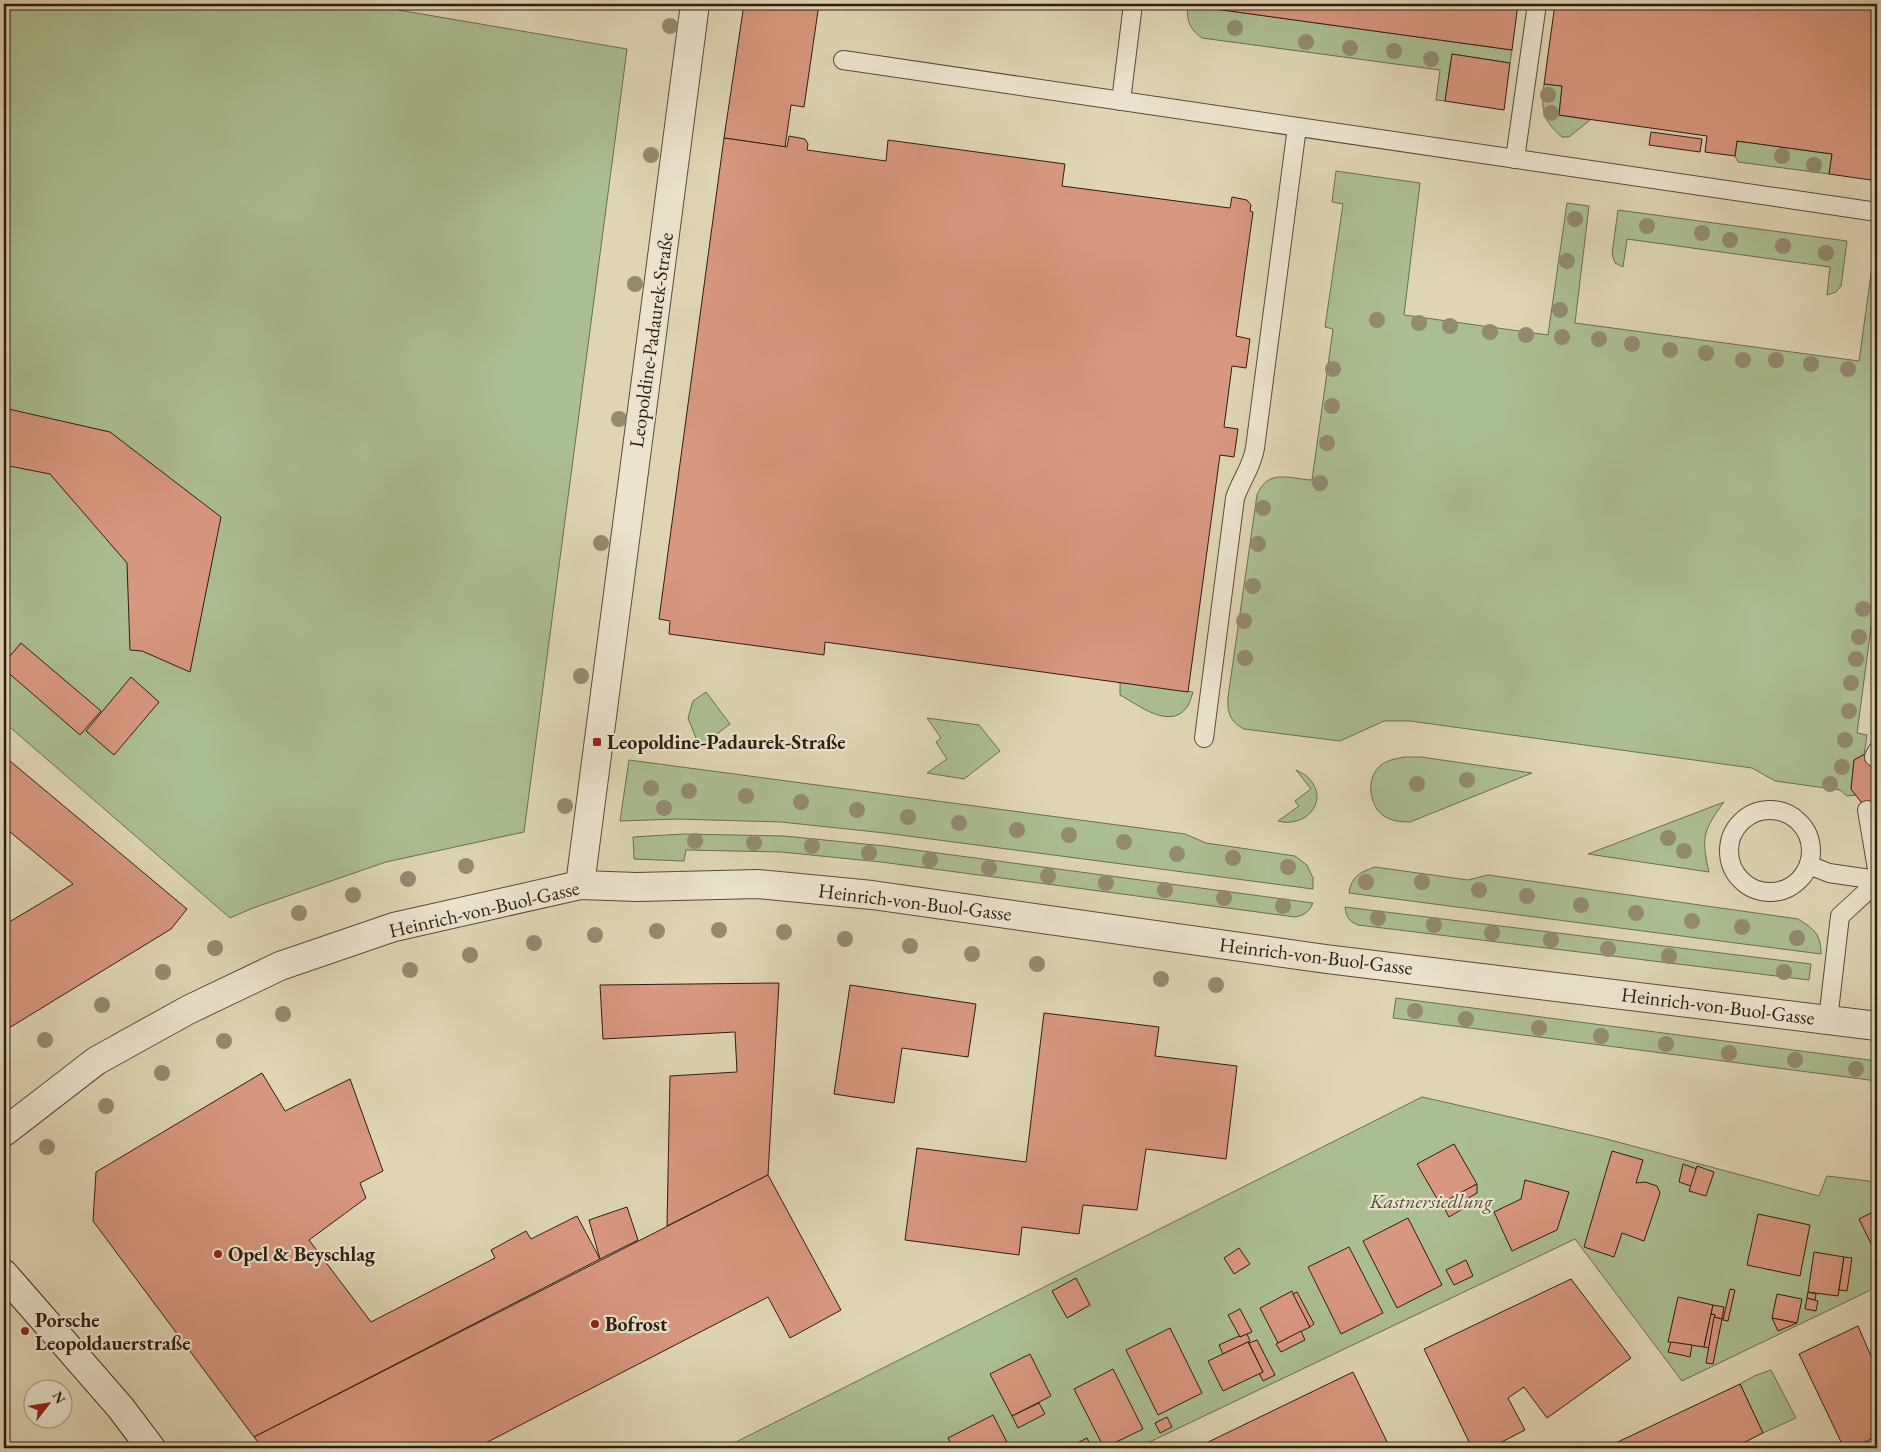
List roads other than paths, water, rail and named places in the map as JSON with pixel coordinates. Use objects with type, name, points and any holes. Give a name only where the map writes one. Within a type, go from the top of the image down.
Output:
[{"type":"street","name":"Leopoldine-Padaurek-Straße","points":[[580,885],[695,4]]},
{"type":"street","name":"Heinrich-von-Buol-Gasse","points":[[4,1132],[96,1061],[188,1010],[280,966],[394,927],[580,885],[637,887],[758,884],[852,893],[1326,959],[1877,1026]]},
{"type":"street","points":[[4,1274],[120,1407],[151,1448]]},
{"type":"lane","points":[[1122,101],[1133,4]]},
{"type":"lane","points":[[1515,159],[1537,4]]},
{"type":"lane","points":[[843,60],[1877,212]]},
{"type":"lane","points":[[1204,738],[1235,498],[1240,483],[1248,472],[1253,460],[1255,448],[1297,127]]},
{"type":"lane","points":[[1774,810],[1790,814],[1803,825],[1810,840],[1812,856],[1809,865],[1798,882],[1786,890],[1772,892],[1755,890],[1741,881],[1731,866],[1728,850],[1733,833],[1743,819],[1758,811],[1774,810]]},
{"type":"lane","points":[[1867,810],[1877,869]]},
{"type":"lane","points":[[1809,865],[1829,873],[1877,881]]},
{"type":"lane","points":[[1828,1020],[1840,916],[1877,881]]},
{"type":"place","name":"Leopoldine-Padaurek-Straße","points":[[597,742]]},
{"type":"place","name":"Opel & Beyschlag","points":[[218,1254]]},
{"type":"place","name":"Bofrost","points":[[595,1324]]},
{"type":"place","name":"Porsche Leopoldauerstraße","points":[[25,1331]]},
{"type":"park label","name":"Kastnersiedlung","points":[[1431,1201]]}]
